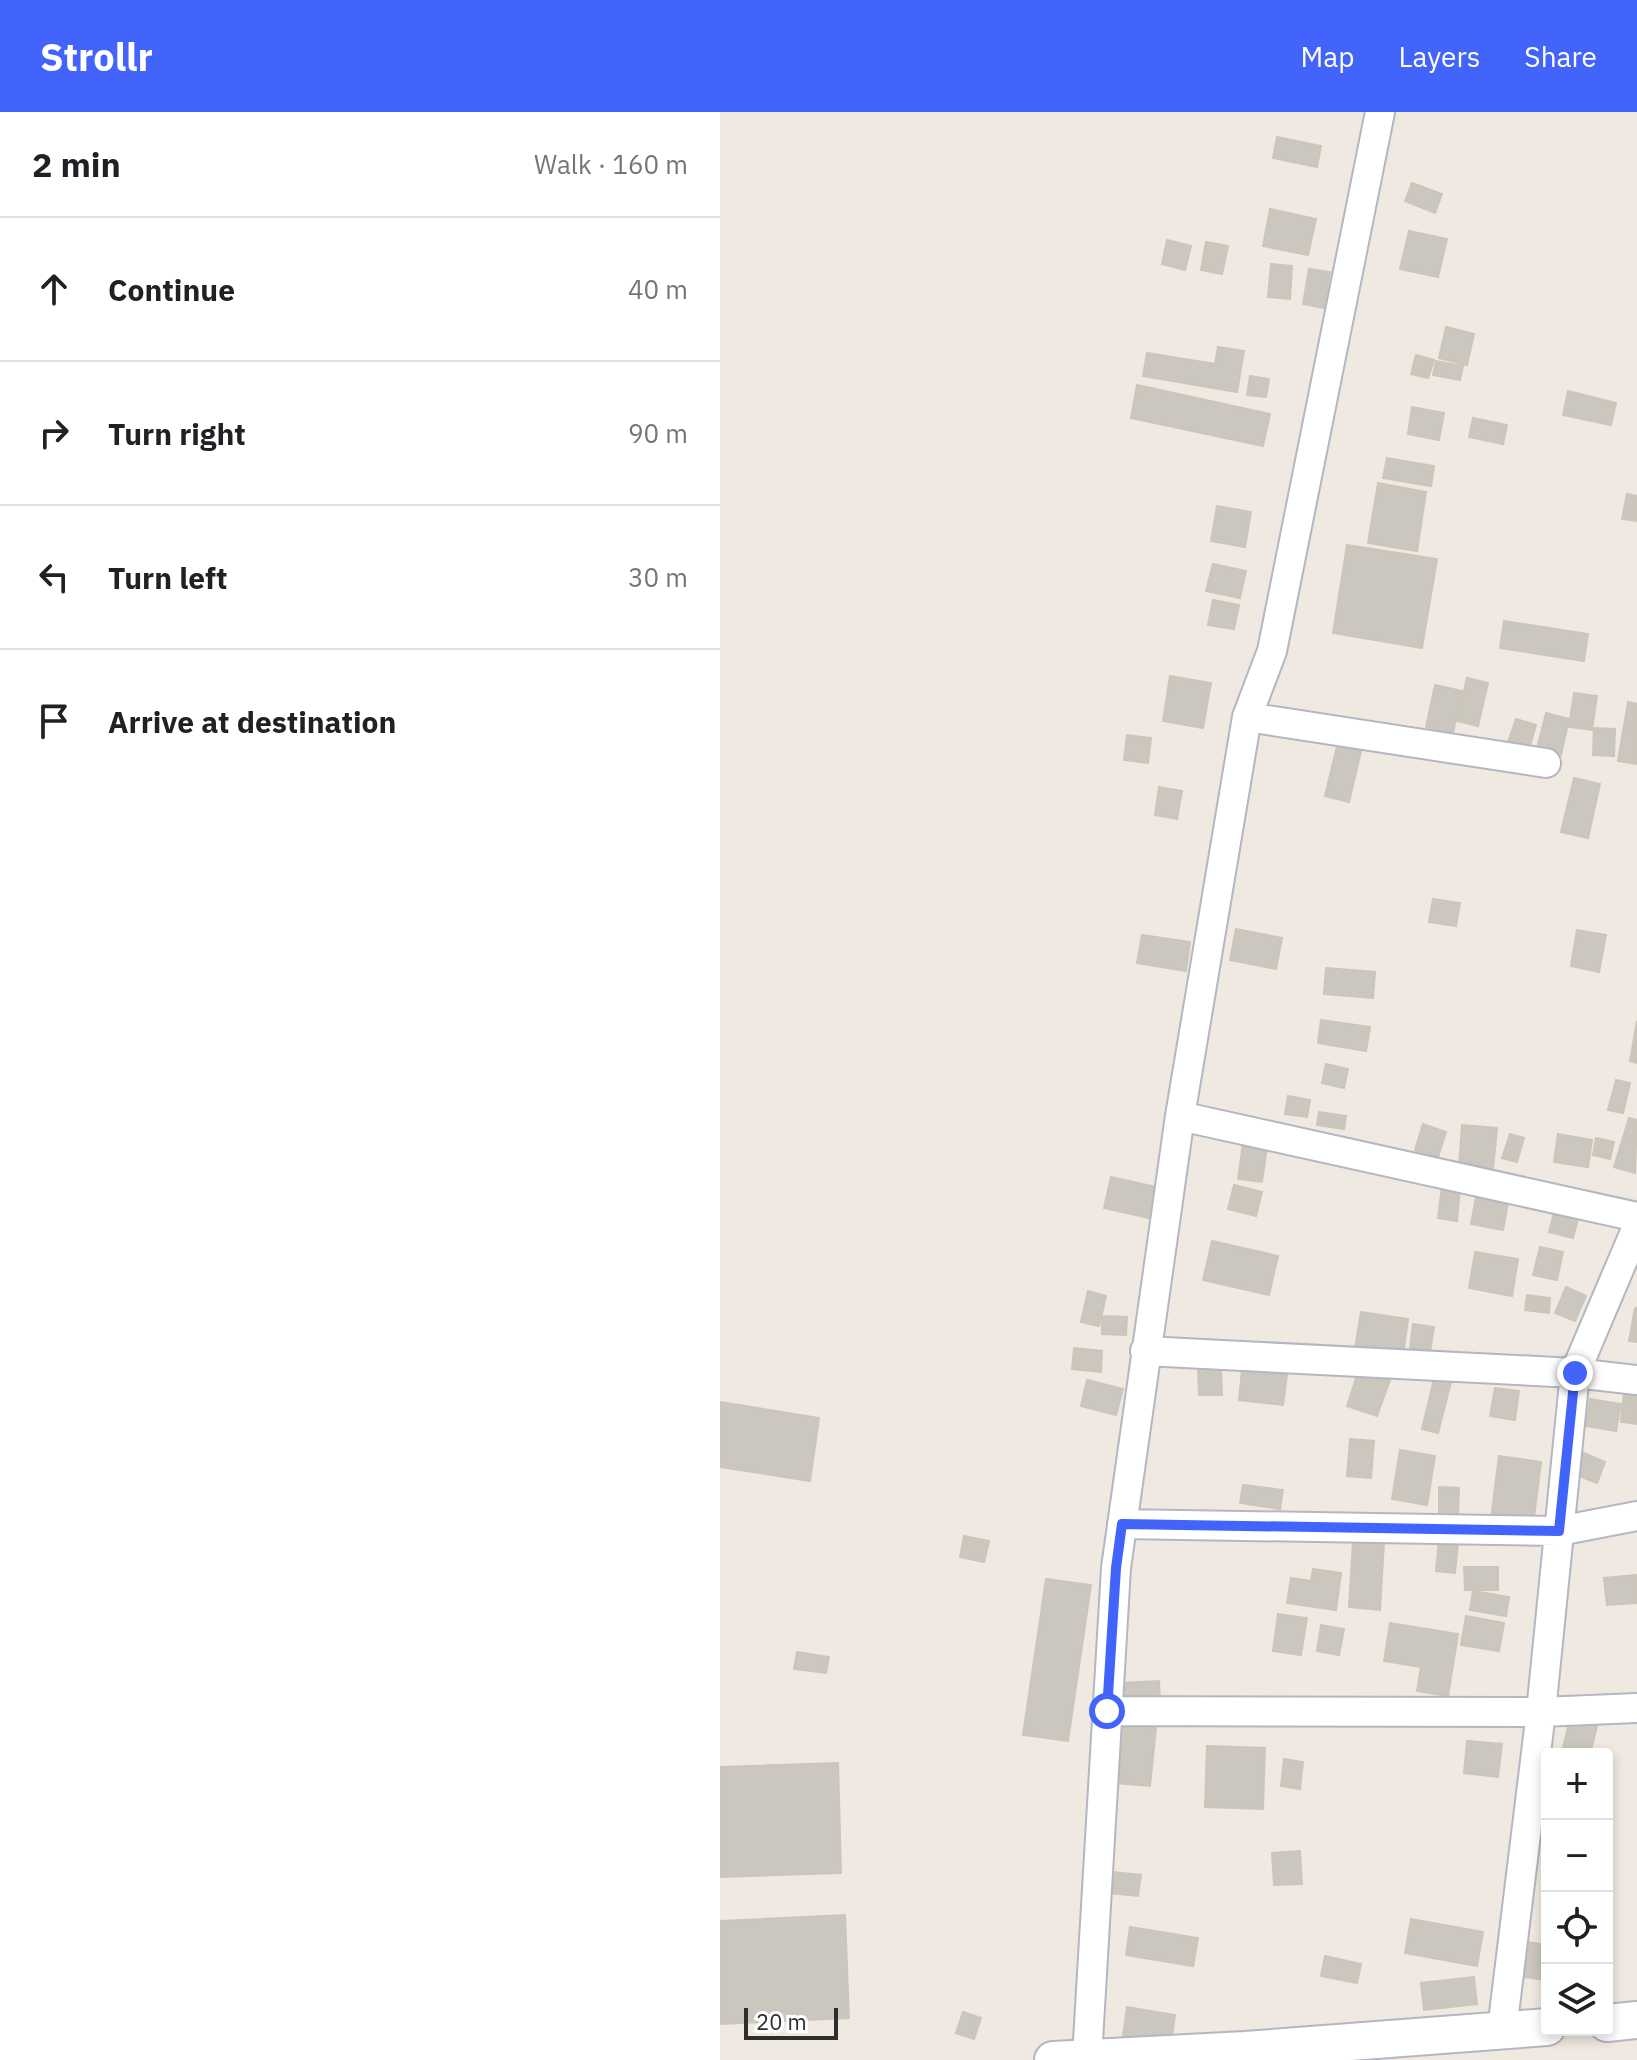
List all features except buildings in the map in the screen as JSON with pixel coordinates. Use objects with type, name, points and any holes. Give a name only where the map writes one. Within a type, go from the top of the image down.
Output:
[{"type":"street","points":[[1380,112],[1272,651],[1247,717],[1180,1116],[1116,1568],[1107,1711],[1070,2059],[1244,2055],[1541,2027]]},
{"type":"street","points":[[1247,717],[1546,763]]},
{"type":"street","points":[[1180,1116],[1637,1217]]},
{"type":"street","points":[[1502,2030],[1541,1712],[1575,1373],[1637,1227]]},
{"type":"street","points":[[1145,1351],[1575,1373],[1637,1380]]},
{"type":"street","points":[[1122,1524],[1559,1531],[1637,1516]]},
{"type":"street","points":[[1107,1711],[1541,1712],[1637,1708]]},
{"type":"street","points":[[1613,2022],[1637,2020]]},
{"type":"route","points":[[1107,1711],[1116,1568],[1122,1524],[1559,1531],[1575,1373]]}]
